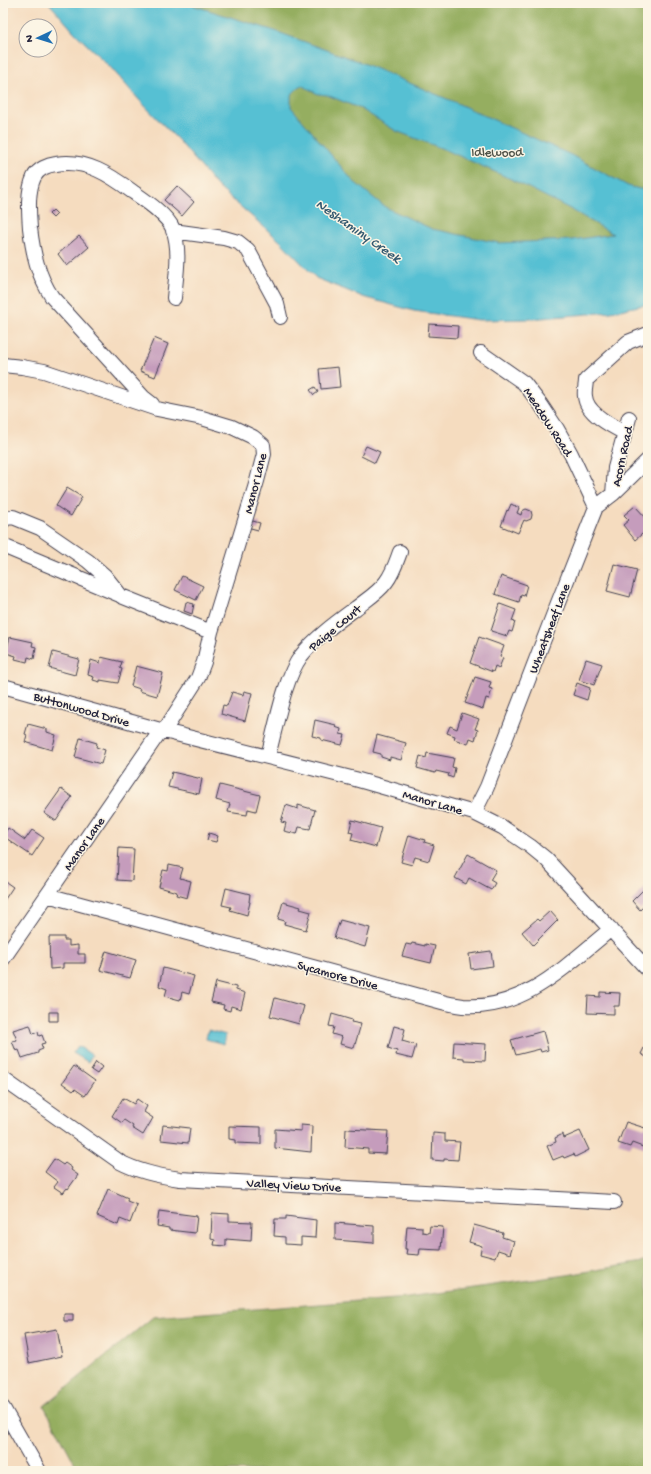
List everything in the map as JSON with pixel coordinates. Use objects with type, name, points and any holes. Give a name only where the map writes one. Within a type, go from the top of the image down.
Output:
[{"type":"street","points":[[157,409],[143,397],[52,297],[45,287],[33,248],[30,223],[29,197],[34,176],[50,164],[64,162],[89,166],[110,176],[142,198],[164,217],[173,231],[177,258],[174,298]]},
{"type":"street","points":[[173,231],[224,238],[238,242],[248,250],[277,304],[280,317]]},
{"type":"street","points":[[625,433],[606,422],[592,411],[584,397],[586,380],[628,342],[648,334]]},
{"type":"street","name":"Meadow Road","points":[[481,354],[524,383],[541,405],[571,454],[596,507]]},
{"type":"street","name":"Manor Lane","points":[[3,365],[44,371],[157,409],[202,418],[232,427],[254,437],[263,446],[264,454],[211,632],[204,662],[198,678],[3,958]]},
{"type":"street","name":"Acorn Road","points":[[612,494],[615,468],[629,418]]},
{"type":"street","name":"Wheatsheaf Lane","points":[[474,813],[487,787],[596,507],[648,460]]},
{"type":"street","points":[[3,521],[6,518],[13,517],[40,528],[55,537],[100,571],[114,585],[121,596]]},
{"type":"street","points":[[3,545],[121,596],[211,632]]},
{"type":"street","name":"Paige Court","points":[[268,756],[287,686],[298,660],[315,641],[341,619],[371,597],[385,584],[392,573],[400,552]]},
{"type":"street","name":"Buttonwood Drive","points":[[3,686],[162,730]]},
{"type":"street","name":"Manor Lane","points":[[162,730],[355,779],[474,813],[502,827],[536,850],[557,869],[648,970]]},
{"type":"street","name":"Sycamore Drive","points":[[47,895],[442,1002],[464,1006],[501,1002],[515,998],[537,988],[611,929]]},
{"type":"street","name":"Valley View Drive","points":[[3,1079],[120,1162],[133,1168],[162,1176],[180,1179],[614,1202]]},
{"type":"street","points":[[3,1408],[39,1471]]},
{"type":"green space","name":"Idlewood","points":[[110,3],[648,3],[648,287],[491,307]]},
{"type":"green space","points":[[648,1261],[648,1471],[79,1471],[44,1406],[153,1317],[408,1297],[567,1275]]},
{"type":"water","name":"Neshaminy Creek","points":[[49,3],[189,3],[275,31],[360,62],[459,104],[571,155],[628,186],[648,191],[648,304],[611,312],[530,319],[479,320],[414,311],[363,297],[316,278],[280,241],[218,187],[180,142],[141,102],[112,69],[75,33]],"holes":[[[301,85],[318,94],[327,95],[361,109],[396,131],[446,150],[513,180],[570,209],[613,234],[572,240],[499,243],[432,229],[385,207],[353,181],[291,107],[291,95]]]},
{"type":"water","points":[[208,1030],[226,1035],[224,1044],[206,1039]]},
{"type":"water","points":[[78,1046],[92,1055],[88,1062],[73,1053]]},
{"type":"building","points":[[177,186],[194,202],[182,216],[164,200]]},
{"type":"building","points":[[53,210],[57,214],[53,218],[49,214]]},
{"type":"building","points":[[79,236],[89,247],[67,266],[58,254]]},
{"type":"building","points":[[429,324],[458,326],[457,338],[428,336]]},
{"type":"building","points":[[154,338],[168,344],[155,377],[140,371]]},
{"type":"building","points":[[338,367],[340,387],[321,389],[319,369]]},
{"type":"building","points":[[315,387],[318,392],[314,395],[310,390]]},
{"type":"building","points":[[366,446],[380,452],[375,463],[361,456]]},
{"type":"building","points":[[67,488],[82,497],[71,516],[56,506]]},
{"type":"building","points":[[511,504],[519,508],[517,513],[521,515],[522,511],[526,509],[531,511],[532,515],[531,519],[526,521],[524,520],[518,533],[501,526]]},
{"type":"building","points":[[635,506],[648,520],[648,529],[635,540],[623,525],[629,520],[624,515]]},
{"type":"building","points":[[249,520],[260,523],[258,530],[247,527]]},
{"type":"building","points":[[614,564],[637,570],[630,597],[607,591]]},
{"type":"building","points":[[182,576],[203,586],[196,600],[175,590]]},
{"type":"building","points":[[501,576],[527,585],[524,596],[521,595],[519,602],[495,594]]},
{"type":"building","points":[[186,602],[194,604],[192,614],[184,611]]},
{"type":"building","points":[[500,604],[516,610],[512,621],[515,622],[512,632],[509,631],[507,636],[491,631]]},
{"type":"building","points":[[10,637],[33,642],[32,646],[36,647],[34,659],[28,657],[27,662],[15,659],[16,656],[6,653]]},
{"type":"building","points":[[479,637],[504,646],[500,657],[503,658],[499,668],[495,666],[493,672],[470,663]]},
{"type":"building","points":[[53,652],[79,659],[75,675],[49,668]]},
{"type":"building","points":[[101,657],[122,662],[120,668],[122,669],[118,683],[100,680],[100,682],[93,680],[94,677],[88,675],[91,660],[100,663]]},
{"type":"building","points":[[586,659],[602,664],[594,685],[579,680]]},
{"type":"building","points":[[136,666],[163,673],[157,696],[139,691],[140,689],[131,686]]},
{"type":"building","points":[[475,677],[491,682],[489,688],[492,689],[489,699],[486,698],[483,709],[465,703]]},
{"type":"building","points":[[577,683],[590,688],[587,700],[573,695]]},
{"type":"building","points":[[244,691],[252,693],[245,721],[221,714],[223,705],[227,706],[232,692],[243,695]]},
{"type":"building","points":[[462,713],[479,719],[475,729],[478,730],[475,740],[470,738],[468,744],[454,739],[455,736],[447,733],[450,726],[457,729]]},
{"type":"building","points":[[315,720],[336,725],[335,727],[341,729],[340,734],[345,735],[342,745],[321,740],[321,738],[312,736]]},
{"type":"building","points":[[28,724],[47,729],[47,732],[56,735],[52,750],[25,742],[27,735],[25,734]]},
{"type":"building","points":[[377,735],[406,743],[401,760],[390,757],[390,760],[381,757],[381,754],[373,752]]},
{"type":"building","points":[[80,738],[97,743],[96,747],[105,750],[101,764],[75,757]]},
{"type":"building","points":[[427,753],[454,758],[452,767],[455,768],[453,778],[448,776],[449,774],[436,771],[435,773],[417,768],[420,756],[426,758]]},
{"type":"building","points":[[172,772],[202,779],[199,794],[168,787]]},
{"type":"building","points":[[220,785],[260,795],[256,811],[248,809],[247,815],[228,812],[230,804],[216,800]]},
{"type":"building","points":[[61,789],[72,797],[56,821],[44,813]]},
{"type":"building","points":[[286,805],[298,809],[298,805],[315,810],[310,829],[299,827],[297,834],[284,831],[286,823],[281,822]]},
{"type":"building","points":[[352,820],[381,828],[376,847],[351,840],[353,833],[349,832]]},
{"type":"building","points":[[8,828],[25,840],[32,830],[44,838],[32,856],[3,836]]},
{"type":"building","points":[[209,833],[218,836],[216,842],[207,840]]},
{"type":"building","points":[[409,835],[425,840],[424,842],[434,845],[429,861],[415,857],[412,865],[401,862]]},
{"type":"building","points":[[119,848],[134,849],[132,881],[117,880]]},
{"type":"building","points":[[468,854],[496,870],[490,880],[495,883],[491,890],[469,878],[466,884],[455,878]]},
{"type":"building","points":[[169,865],[183,868],[180,878],[191,881],[187,898],[176,895],[177,892],[159,887],[163,870],[168,871]]},
{"type":"building","points":[[3,880],[13,887],[3,902]]},
{"type":"building","points":[[648,885],[648,912],[643,907],[640,910],[632,901]]},
{"type":"building","points":[[226,888],[250,894],[247,915],[230,910],[231,907],[222,905]]},
{"type":"building","points":[[283,902],[301,907],[300,909],[311,912],[306,930],[284,924],[285,921],[278,919]]},
{"type":"building","points":[[550,911],[558,920],[533,945],[522,932],[537,919],[539,921]]},
{"type":"building","points":[[340,920],[370,928],[365,947],[334,938]]},
{"type":"building","points":[[49,937],[64,937],[64,940],[69,940],[69,946],[78,945],[78,954],[85,954],[85,963],[63,963],[63,968],[50,969]]},
{"type":"building","points":[[412,943],[425,946],[425,944],[435,946],[431,963],[402,956],[406,944],[411,945]]},
{"type":"building","points":[[106,951],[136,960],[130,978],[100,970]]},
{"type":"building","points":[[491,951],[493,966],[471,969],[469,954]]},
{"type":"building","points":[[163,968],[194,976],[189,994],[182,992],[180,1000],[165,996],[167,989],[159,986]]},
{"type":"building","points":[[216,982],[236,987],[236,990],[245,993],[241,1009],[231,1006],[230,1011],[223,1009],[224,1005],[211,1002]]},
{"type":"building","points":[[600,992],[620,993],[619,1006],[614,1006],[614,1014],[587,1013],[588,996],[600,997]]},
{"type":"building","points":[[275,998],[304,1006],[299,1024],[270,1016]]},
{"type":"building","points":[[49,1012],[58,1012],[58,1021],[49,1021]]},
{"type":"building","points":[[332,1014],[352,1020],[351,1022],[361,1024],[354,1048],[340,1044],[342,1037],[332,1034],[334,1027],[329,1026]]},
{"type":"building","points":[[30,1025],[33,1034],[38,1032],[39,1036],[42,1035],[45,1043],[41,1044],[43,1049],[38,1051],[38,1053],[22,1058],[19,1050],[16,1051],[12,1041],[17,1040],[13,1030]]},
{"type":"building","points":[[394,1026],[405,1029],[402,1041],[416,1045],[412,1059],[396,1055],[397,1051],[388,1048]]},
{"type":"building","points":[[543,1031],[548,1050],[541,1052],[540,1049],[516,1055],[511,1040]]},
{"type":"building","points":[[648,1040],[648,1058],[641,1054]]},
{"type":"building","points":[[454,1042],[486,1044],[485,1061],[464,1060],[464,1058],[453,1057]]},
{"type":"building","points":[[96,1062],[102,1067],[97,1074],[91,1070]]},
{"type":"building","points":[[74,1066],[95,1081],[85,1096],[75,1089],[73,1091],[62,1083]]},
{"type":"building","points":[[123,1098],[134,1104],[137,1099],[147,1106],[144,1112],[153,1118],[143,1135],[132,1128],[133,1126],[124,1120],[122,1123],[112,1116]]},
{"type":"building","points":[[648,1120],[648,1149],[632,1143],[630,1147],[618,1143],[626,1122],[645,1128]]},
{"type":"building","points":[[163,1125],[190,1128],[188,1143],[161,1140]]},
{"type":"building","points":[[301,1125],[312,1126],[311,1152],[275,1148],[275,1129],[301,1131]]},
{"type":"building","points":[[229,1126],[261,1127],[261,1144],[235,1143],[235,1140],[229,1139]]},
{"type":"building","points":[[346,1129],[388,1131],[386,1154],[368,1153],[368,1149],[345,1147]]},
{"type":"building","points":[[580,1131],[589,1150],[575,1157],[574,1154],[553,1160],[547,1146],[556,1142],[555,1138],[563,1134],[564,1138]]},
{"type":"building","points":[[433,1133],[445,1134],[445,1141],[460,1142],[458,1160],[432,1160]]},
{"type":"building","points":[[54,1159],[63,1165],[65,1163],[78,1175],[68,1189],[67,1188],[63,1193],[54,1187],[58,1182],[45,1172]]},
{"type":"building","points":[[108,1189],[128,1198],[127,1201],[137,1205],[130,1223],[120,1219],[118,1225],[97,1216]]},
{"type":"building","points":[[159,1211],[197,1216],[195,1233],[169,1230],[169,1228],[157,1226]]},
{"type":"building","points":[[212,1213],[229,1214],[229,1221],[252,1222],[251,1241],[226,1239],[226,1246],[214,1245],[215,1240],[211,1239]]},
{"type":"building","points":[[286,1216],[316,1220],[315,1238],[301,1237],[301,1245],[285,1244],[285,1237],[274,1236],[275,1219],[286,1219]]},
{"type":"building","points":[[335,1223],[374,1226],[374,1243],[335,1240]]},
{"type":"building","points":[[474,1225],[503,1233],[502,1237],[514,1241],[510,1254],[498,1250],[495,1258],[480,1254],[482,1246],[469,1242]]},
{"type":"building","points":[[407,1226],[422,1227],[422,1232],[429,1233],[430,1226],[443,1227],[441,1250],[420,1249],[419,1255],[406,1254]]},
{"type":"building","points":[[64,1314],[73,1314],[73,1321],[64,1321]]},
{"type":"building","points":[[57,1329],[62,1356],[29,1363],[24,1335]]}]
